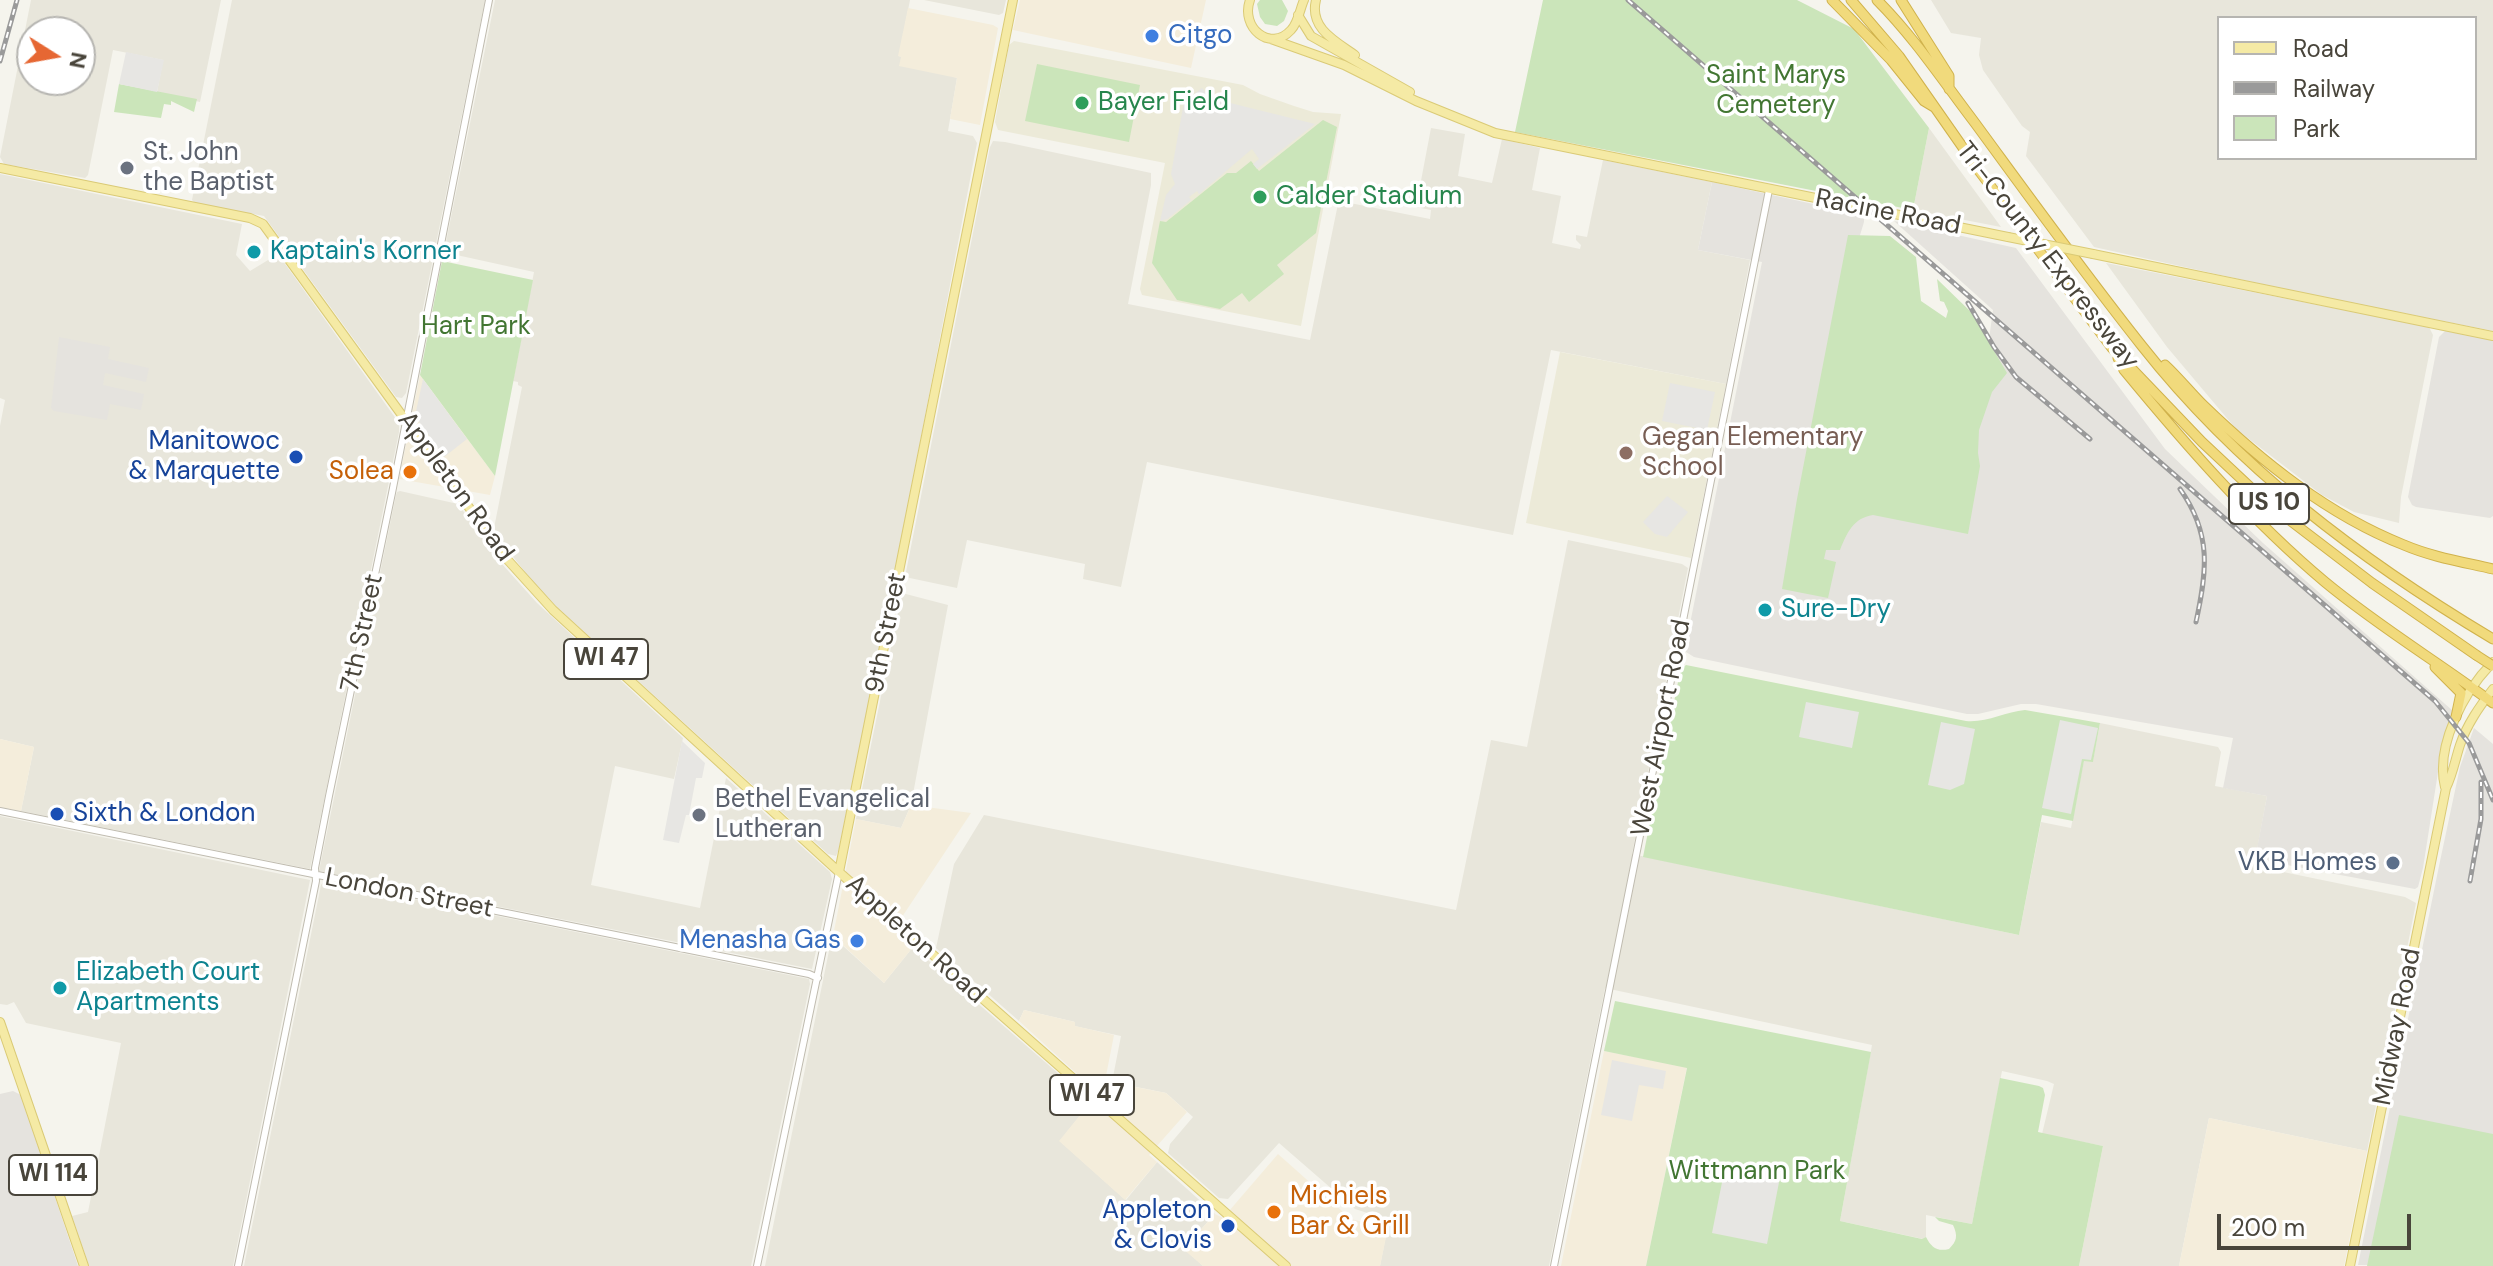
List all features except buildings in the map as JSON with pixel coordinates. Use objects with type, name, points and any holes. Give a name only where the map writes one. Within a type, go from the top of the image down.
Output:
[{"type":"highway","points":[[1832,0],[1891,60],[1924,101],[1934,108]]},
{"type":"highway","name":"Tri-County Expressway","points":[[1851,0],[1899,56],[2087,317],[2112,348],[2202,442],[2266,502],[2372,583],[2493,664]]},
{"type":"highway","name":"Tri-County Expressway","points":[[1877,0],[1923,52],[2154,361],[2214,430],[2298,506],[2407,586],[2493,639]]},
{"type":"highway","points":[[1901,0],[1949,76],[1949,89]]},
{"type":"highway","points":[[2112,348],[2124,370],[2147,398],[2271,533],[2323,580],[2392,633],[2490,701]]},
{"type":"highway","points":[[2154,361],[2165,365],[2201,403],[2278,471],[2333,509],[2404,546],[2493,569]]},
{"type":"highway","points":[[2392,633],[2404,647],[2436,668],[2456,686],[2461,697],[2456,717]]},
{"type":"main road","name":"9th Street","points":[[839,872],[1013,0]]},
{"type":"main road","points":[[1295,0],[1298,14]]},
{"type":"main road","points":[[1247,2],[1249,23],[1260,35],[1268,38],[1284,35],[1291,30],[1304,0]]},
{"type":"main road","points":[[1316,0],[1314,16],[1321,29],[1363,60],[1370,69]]},
{"type":"main road","name":"Racine Road","points":[[1298,14],[1311,36],[1394,86]]},
{"type":"main road","name":"Racine Road","points":[[1268,38],[1321,55],[1480,128],[1514,138],[2493,336]]},
{"type":"main road","name":"Appleton Road","points":[[0,168],[250,218],[263,224],[461,498],[533,590],[839,872],[1286,1266]]},
{"type":"main road","name":"Midway Road","points":[[2446,788],[2442,775],[2456,717],[2473,687],[2493,664]]},
{"type":"main road","name":"Midway Road","points":[[2350,1266],[2446,788],[2463,735],[2490,701],[2493,689]]},
{"type":"main road","name":"WI 114","points":[[0,1022],[84,1266]]},
{"type":"street","name":"7th Street","points":[[238,1266],[489,0]]},
{"type":"street","name":"West Airport Road","points":[[1554,1266],[1769,190]]},
{"type":"street","name":"London Street","points":[[0,811],[818,978]]},
{"type":"street","name":"9th Street","points":[[757,1266],[839,872]]},
{"type":"shaded area","points":[[31,0],[221,0],[200,102],[157,92],[163,60],[113,50],[88,175],[85,178],[4,164],[0,157],[16,76],[16,96],[96,96],[96,16],[28,16]]},
{"type":"shaded area","points":[[232,0],[485,0],[406,393],[402,398],[396,397],[264,216],[192,200]]},
{"type":"shaded area","points":[[495,0],[910,0],[899,56],[957,78],[948,131],[973,136],[977,143],[836,856],[828,854],[557,607],[495,534],[522,387],[513,381],[534,272],[452,254],[445,247]]},
{"type":"shaded area","points":[[924,0],[1006,0],[1003,13],[999,15]]},
{"type":"shaded area","points":[[1020,0],[1206,0],[1191,68],[1013,30]]},
{"type":"shaded area","points":[[1931,0],[2493,0],[2493,331],[2094,247],[2026,156],[2030,132],[2022,126],[1983,70],[1979,55],[1981,38],[1951,33]]},
{"type":"shaded area","points":[[908,8],[998,28],[980,125],[950,119],[957,78],[899,66],[901,57],[898,56]]},
{"type":"shaded area","points":[[1014,41],[1243,85],[1313,112],[1341,114],[1301,326],[1142,295],[1140,289],[1165,163],[998,130],[995,122],[1009,45]]},
{"type":"shaded area","points":[[126,52],[164,60],[157,92],[119,84]]},
{"type":"shaded area","points":[[1202,88],[1210,98],[1315,124],[1257,169],[1253,164],[1259,159],[1252,149],[1199,194],[1197,191],[1189,197],[1191,200],[1160,221],[1166,195],[1175,184],[1171,174],[1184,102]]},
{"type":"shaded area","points":[[1431,128],[1465,134],[1458,176],[1492,183],[1502,139],[1540,148],[1532,190],[1561,196],[1552,243],[1580,249],[1576,235],[1587,237],[1603,160],[1712,182],[1698,250],[1750,260],[1726,384],[1551,350],[1513,535],[1147,462],[1121,587],[1083,579],[1085,564],[967,540],[957,588],[905,577],[993,141],[1151,173],[1128,304],[1310,340],[1338,204],[1345,202],[1430,219],[1431,210],[1416,207]]},
{"type":"shaded area","points":[[1929,128],[2001,227],[1913,210]]},
{"type":"shaded area","points":[[0,174],[242,224],[236,255],[250,271],[278,254],[399,423],[310,869],[21,811],[34,747],[0,739],[0,426],[5,400],[0,398]]},
{"type":"shaded area","points":[[1712,182],[1864,215],[1843,291],[1963,528],[1993,310],[1894,221],[2016,248],[2165,449],[2263,543],[2453,711],[2441,753],[2418,887],[2415,889],[2255,859],[2267,796],[2223,788],[2233,738],[2036,704],[1967,714],[1694,657],[1686,652],[1762,262],[1698,250]]},
{"type":"shaded area","points":[[2106,263],[2429,327],[2433,335],[2401,497],[2399,523],[2354,512],[2322,495],[2236,429],[2167,347]]},
{"type":"shaded area","points":[[2445,331],[2493,340],[2493,516],[2490,518],[2416,507],[2408,497],[2439,337]]},
{"type":"shaded area","points":[[59,337],[110,347],[108,359],[149,368],[146,382],[105,373],[103,385],[144,394],[141,410],[110,404],[107,420],[54,411],[51,408]]},
{"type":"shaded area","name":"Gegan Elementary School","points":[[1560,352],[1726,384],[1691,558],[1526,523]]},
{"type":"shaded area","points":[[420,375],[495,476],[490,495],[399,479]]},
{"type":"shaded area","points":[[423,379],[467,439],[444,457],[415,416]]},
{"type":"shaded area","points":[[1670,383],[1715,392],[1707,430],[1662,421]]},
{"type":"shaded area","points":[[400,491],[458,504],[502,564],[537,603],[683,738],[674,779],[615,766],[591,885],[700,908],[726,778],[830,872],[832,879],[812,969],[319,871],[396,495]]},
{"type":"shaded area","points":[[1667,496],[1688,512],[1667,537],[1655,534],[1643,522]]},
{"type":"shaded area","points":[[1568,540],[1682,564],[1688,568],[1632,854],[2019,935],[2041,822],[2071,828],[2084,760],[2093,761],[2100,723],[2218,747],[2221,752],[2215,786],[2267,796],[2254,866],[2405,897],[2416,903],[2367,1151],[2209,1118],[2179,1266],[2079,1266],[2103,1146],[2042,1134],[2054,1084],[2002,1071],[1972,1224],[1926,1215],[1926,1237],[1923,1239],[1840,1221],[1872,1045],[1605,988],[1549,1266],[1380,1266],[1389,1220],[1355,1209],[1279,1143],[1228,1199],[1219,1198],[1168,1153],[1170,1144],[1193,1117],[1166,1093],[1112,1082],[1121,1036],[1074,1026],[1075,1022],[1024,1010],[1019,1021],[936,948],[954,864],[984,815],[1456,910],[1491,740],[1527,747]]},
{"type":"shaded area","points":[[902,593],[948,605],[911,805],[901,828],[856,819]]},
{"type":"shaded area","points":[[1806,702],[1859,712],[1852,748],[1799,737]]},
{"type":"shaded area","points":[[2060,720],[2098,728],[2091,760],[2082,759],[2071,814],[2042,808]]},
{"type":"shaded area","points":[[1941,722],[1975,729],[1964,784],[1950,790],[1928,785]]},
{"type":"shaded area","points":[[2474,728],[2493,744],[2493,1266],[2358,1265],[2460,767]]},
{"type":"shaded area","points":[[0,739],[34,747],[21,811],[0,807]]},
{"type":"shaded area","points":[[682,741],[705,763],[702,778],[696,778],[689,815],[686,815],[679,843],[663,840]]},
{"type":"shaded area","points":[[911,805],[971,813],[894,929],[913,947],[884,983],[833,936],[856,819],[901,828]]},
{"type":"shaded area","points":[[0,816],[310,880],[233,1266],[89,1266],[72,1216],[88,1212],[121,1043],[26,1023],[14,1002],[0,1004]]},
{"type":"shaded area","points":[[324,881],[809,979],[751,1266],[244,1266]]},
{"type":"shaded area","points":[[832,936],[884,983],[913,947],[1091,1102],[1060,1141],[1126,1200],[1157,1162],[1215,1214],[1184,1248],[1203,1266],[765,1266]]},
{"type":"shaded area","points":[[1024,1010],[1114,1035],[1105,1081],[1166,1093],[1187,1112],[1149,1155],[1157,1162],[1125,1200],[1059,1141],[1098,1093],[1019,1021]]},
{"type":"shaded area","points":[[1604,1051],[1687,1067],[1646,1266],[1561,1266]]},
{"type":"shaded area","points":[[1612,1060],[1666,1071],[1663,1089],[1639,1085],[1632,1121],[1601,1115]]},
{"type":"shaded area","points":[[13,1091],[21,1095],[78,1266],[0,1266],[0,1094]]},
{"type":"shaded area","points":[[2209,1118],[2367,1151],[2344,1266],[2179,1266]]},
{"type":"shaded area","points":[[1278,1154],[1351,1219],[1388,1228],[1380,1266],[1203,1266],[1183,1249],[1215,1214],[1223,1218]]},
{"type":"shaded area","points":[[1726,1162],[1781,1172],[1767,1244],[1712,1233]]},
{"type":"green space","points":[[1260,0],[1282,0],[1288,11],[1284,21],[1277,26],[1265,24],[1257,4]]},
{"type":"green space","name":"Saint Marys Cemetery","points":[[1543,0],[1797,0],[1854,29],[1929,128],[1913,210],[1515,132]]},
{"type":"green space","name":"Bayer Field","points":[[1037,64],[1140,85],[1129,142],[1025,121]]},
{"type":"green space","points":[[119,84],[197,99],[194,112],[171,101],[171,105],[164,104],[161,118],[114,112]]},
{"type":"green space","name":"Calder Stadium","points":[[1323,120],[1337,127],[1316,233],[1277,265],[1284,274],[1249,302],[1242,293],[1220,309],[1177,300],[1152,263],[1160,221],[1166,222],[1227,173],[1236,173],[1251,161],[1259,171]]},
{"type":"green space","points":[[1848,235],[1890,236],[1916,257],[1921,301],[1946,318],[1948,311],[1944,302],[1940,301],[1937,279],[1972,313],[2007,373],[1992,392],[1979,430],[1980,466],[1968,534],[1873,515],[1860,519],[1840,550],[1826,550],[1824,559],[1836,562],[1828,598],[1782,589]]},
{"type":"green space","name":"Hart Park","points":[[442,261],[533,280],[495,476],[420,375]]},
{"type":"green space","points":[[1686,665],[1966,721],[2025,710],[2100,723],[2093,762],[2084,761],[2073,821],[2042,815],[2019,935],[1643,857],[1680,670]]},
{"type":"green space","name":"Wittmann Park","points":[[1615,1001],[1871,1052],[1840,1221],[1922,1239],[1926,1237],[1938,1249],[1949,1249],[1956,1235],[1953,1225],[1935,1217],[1972,1224],[2000,1078],[2043,1088],[2045,1095],[2038,1132],[2103,1146],[2079,1266],[1646,1266],[1687,1068],[1604,1051]]},
{"type":"green space","points":[[2399,1115],[2493,1134],[2493,1266],[2367,1266]]},
{"type":"railway","points":[[0,61],[17,0]]},
{"type":"railway","points":[[1628,0],[2435,701],[2469,743],[2493,800]]},
{"type":"railway","points":[[1968,303],[2016,377],[2090,439]]},
{"type":"railway","points":[[2180,489],[2198,522],[2204,553],[2203,586],[2196,622]]},
{"type":"railway","points":[[2470,881],[2481,819],[2481,782]]},
{"type":"place","name":"Citgo","points":[[1152,36]]},
{"type":"place","name":"Bayer Field","points":[[1082,103]]},
{"type":"place","name":"St. John the Baptist","points":[[127,168]]},
{"type":"place","name":"Calder Stadium","points":[[1260,197]]},
{"type":"place","name":"Kaptain's Korner","points":[[254,252]]},
{"type":"place","name":"Gegan Elementary School","points":[[1626,453]]},
{"type":"place","name":"Manitowoc & Marquette","points":[[296,457]]},
{"type":"place","name":"Solea","points":[[410,472]]},
{"type":"place","name":"Sure-Dry","points":[[1765,610]]},
{"type":"place","name":"Sixth & London","points":[[57,814]]},
{"type":"place","name":"Bethel Evangelical Lutheran","points":[[699,815]]},
{"type":"place","name":"VKB Homes","points":[[2393,863]]},
{"type":"place","name":"Menasha Gas","points":[[857,941]]},
{"type":"place","name":"Elizabeth Court Apartments","points":[[60,988]]},
{"type":"place","name":"Michiels Bar & Grill","points":[[1274,1212]]},
{"type":"place","name":"Appleton & Clovis","points":[[1228,1226]]}]
